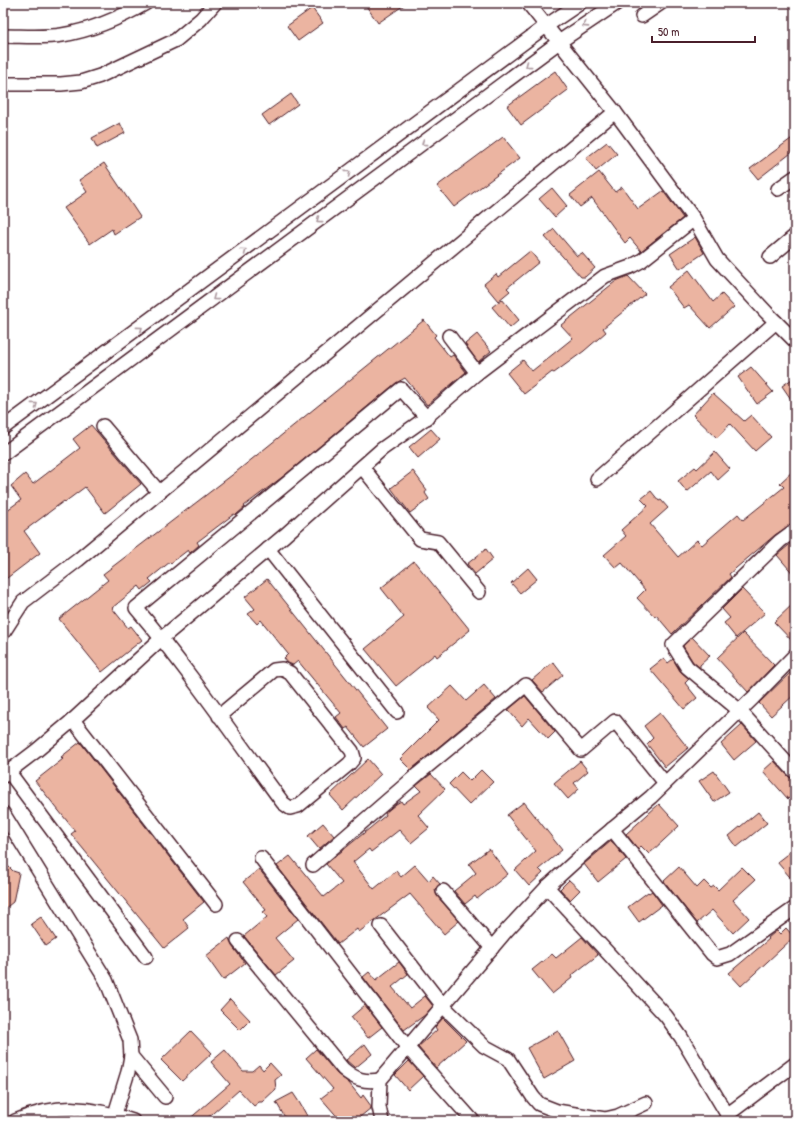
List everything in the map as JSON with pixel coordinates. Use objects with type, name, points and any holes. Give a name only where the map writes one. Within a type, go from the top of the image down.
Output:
[{"type":"street","points":[[3,36],[61,35],[91,29],[119,18],[146,3]]},
{"type":"street","points":[[3,84],[61,84],[81,82],[100,76],[176,40],[201,19],[215,3]]},
{"type":"street","points":[[528,3],[615,112],[694,219],[717,259],[795,341]]},
{"type":"street","points":[[3,428],[546,26],[580,3]]},
{"type":"street","points":[[3,454],[559,42],[617,3]]},
{"type":"street","points":[[642,16],[661,3]]},
{"type":"street","points":[[3,633],[23,602],[159,492],[615,112]]},
{"type":"street","points":[[778,189],[795,177]]},
{"type":"street","points":[[146,957],[6,774],[73,720],[162,638],[268,549],[382,449],[427,418],[477,373],[605,276],[630,267],[640,261],[694,219]]},
{"type":"street","points":[[770,257],[795,236]]},
{"type":"street","points":[[597,479],[776,322]]},
{"type":"street","points":[[449,336],[477,373]]},
{"type":"street","points":[[219,716],[274,670],[282,669],[290,673],[352,752],[354,758],[349,764],[298,806],[290,808],[283,803],[219,716],[162,638],[136,608],[175,574],[401,389],[427,418]]},
{"type":"street","points":[[103,426],[159,492]]},
{"type":"street","points":[[362,467],[420,539],[438,542],[479,592]]},
{"type":"street","points":[[795,530],[780,541],[673,645],[687,666],[740,711],[795,772]]},
{"type":"street","points":[[268,549],[397,712]]},
{"type":"street","points":[[382,1121],[379,1107],[380,1080],[492,948],[547,887],[666,783],[795,655]]},
{"type":"street","points":[[313,865],[418,774],[526,685],[581,750],[615,721],[666,783]]},
{"type":"street","points":[[73,720],[216,904]]},
{"type":"street","points":[[3,813],[106,980],[130,1040],[131,1056],[128,1072],[114,1114]]},
{"type":"street","points":[[612,829],[712,954],[717,958],[730,954],[795,908]]},
{"type":"street","points":[[261,858],[408,1048],[473,1121]]},
{"type":"street","points":[[547,887],[666,1016],[687,1046],[729,1118],[795,1064]]},
{"type":"street","points":[[443,891],[492,948]]},
{"type":"street","points":[[381,926],[443,1006],[484,1046],[508,1059],[533,1097],[546,1107],[605,1119],[618,1116],[646,1104]]},
{"type":"street","points":[[238,942],[343,1069],[354,1078],[366,1082],[380,1080]]},
{"type":"street","points":[[131,1056],[165,1097]]},
{"type":"street","points":[[15,1121],[35,1112],[70,1108],[114,1114],[133,1121]]},
{"type":"building","points":[[364,3],[407,3],[378,23]]},
{"type":"building","points":[[312,8],[323,23],[298,41],[287,26]]},
{"type":"building","points":[[555,71],[568,90],[521,125],[507,106]]},
{"type":"building","points":[[291,94],[298,104],[269,125],[262,115]]},
{"type":"building","points":[[120,123],[125,133],[97,148],[92,138]]},
{"type":"building","points":[[795,136],[795,150],[758,179],[750,169]]},
{"type":"building","points":[[503,137],[520,158],[454,207],[437,186]]},
{"type":"building","points":[[607,142],[617,154],[596,171],[586,158]]},
{"type":"building","points":[[104,163],[140,217],[114,234],[112,229],[90,244],[64,208],[87,192],[79,180]]},
{"type":"building","points":[[599,172],[615,192],[622,187],[638,209],[663,191],[683,218],[641,251],[630,238],[625,243],[592,198],[580,207],[570,195]]},
{"type":"building","points":[[552,188],[567,206],[555,217],[539,199]]},
{"type":"building","points":[[554,229],[577,256],[582,253],[595,268],[585,277],[581,277],[545,237]]},
{"type":"building","points":[[695,237],[704,253],[680,269],[670,254]]},
{"type":"building","points":[[530,251],[539,262],[507,288],[510,291],[498,301],[484,284],[496,274],[498,277]]},
{"type":"building","points":[[689,270],[713,302],[722,294],[734,307],[710,328],[689,305],[684,308],[668,287]]},
{"type":"building","points":[[628,276],[645,294],[603,328],[606,332],[584,351],[554,373],[552,372],[524,394],[507,373],[523,360],[532,371],[573,338],[561,325],[616,281]]},
{"type":"building","points":[[502,299],[519,320],[510,328],[492,307]]},
{"type":"building","points":[[424,320],[436,335],[434,337],[450,357],[453,355],[466,372],[427,405],[405,378],[396,383],[285,475],[244,506],[245,507],[236,515],[234,514],[197,542],[199,545],[190,553],[188,550],[171,563],[170,562],[149,579],[152,582],[142,590],[139,586],[112,608],[128,628],[131,626],[142,640],[102,672],[59,619],[108,580],[103,574],[236,472]]},
{"type":"building","points":[[477,334],[491,351],[478,362],[465,344]]},
{"type":"building","points":[[751,367],[773,392],[757,404],[738,377]]},
{"type":"building","points":[[795,377],[795,405],[782,386]]},
{"type":"building","points":[[713,393],[744,421],[751,415],[771,437],[755,451],[730,424],[717,438],[693,415]]},
{"type":"building","points":[[91,425],[141,484],[105,513],[85,487],[65,502],[64,501],[24,531],[40,553],[3,581],[3,513],[21,500],[11,486],[25,474],[33,484],[80,448],[73,439]]},
{"type":"building","points":[[431,429],[440,439],[418,458],[409,447]]},
{"type":"building","points":[[715,452],[730,469],[718,480],[711,471],[687,492],[678,481],[695,467],[697,469]]},
{"type":"building","points":[[795,469],[795,522],[775,535],[729,574],[731,577],[672,634],[656,615],[655,617],[637,598],[645,590],[622,563],[616,568],[604,555],[626,536],[621,530],[648,506],[641,499],[651,491],[659,501],[661,500],[668,508],[650,524],[678,557],[697,540],[702,545],[738,514],[743,520],[784,487],[780,483]]},
{"type":"building","points":[[413,471],[427,490],[425,493],[429,499],[410,513],[391,488]]},
{"type":"building","points":[[795,540],[795,576],[777,555]]},
{"type":"building","points":[[486,549],[493,559],[475,574],[467,564]]},
{"type":"building","points":[[414,561],[470,630],[437,657],[435,654],[396,686],[365,649],[404,617],[381,588]]},
{"type":"building","points":[[528,568],[537,579],[520,593],[511,583]]},
{"type":"building","points":[[267,579],[387,729],[364,747],[348,727],[345,729],[336,717],[341,713],[298,661],[293,665],[288,663],[284,658],[288,654],[261,620],[257,624],[248,614],[255,609],[245,597]]},
{"type":"building","points":[[742,589],[765,613],[736,638],[724,623],[730,618],[722,609]]},
{"type":"building","points":[[795,602],[795,644],[774,622]]},
{"type":"building","points":[[743,633],[774,665],[748,692],[717,658]]},
{"type":"building","points":[[692,637],[710,656],[700,665],[700,668],[693,662],[683,646]]},
{"type":"building","points":[[664,658],[668,663],[673,659],[680,671],[689,679],[685,683],[697,698],[684,709],[650,669]]},
{"type":"building","points":[[553,662],[563,675],[543,692],[532,680]]},
{"type":"building","points":[[795,668],[795,694],[771,716],[759,703]]},
{"type":"building","points":[[484,685],[496,699],[411,770],[400,759],[439,720],[428,708],[452,686],[466,701]]},
{"type":"building","points":[[525,696],[555,732],[548,739],[529,718],[522,726],[508,710]]},
{"type":"building","points":[[660,713],[688,748],[665,767],[647,744],[653,738],[644,726]]},
{"type":"building","points":[[742,725],[756,741],[734,760],[721,744]]},
{"type":"building","points":[[80,742],[204,902],[183,919],[189,928],[164,948],[71,834],[75,831],[35,781],[63,759],[61,757]]},
{"type":"building","points":[[368,759],[381,774],[343,810],[330,795]]},
{"type":"building","points":[[580,761],[588,771],[574,783],[579,789],[568,799],[554,783]]},
{"type":"building","points":[[774,761],[789,777],[795,780],[795,793],[788,799],[763,771]]},
{"type":"building","points":[[481,770],[493,782],[469,805],[449,784],[461,772],[470,781]]},
{"type":"building","points":[[714,771],[729,792],[714,802],[699,781]]},
{"type":"building","points":[[431,774],[445,789],[418,815],[429,828],[411,843],[399,830],[371,852],[369,849],[353,862],[374,889],[396,871],[401,877],[415,865],[429,881],[433,876],[440,884],[435,889],[437,896],[459,921],[444,934],[410,894],[359,932],[357,929],[338,944],[277,866],[290,856],[324,897],[342,883],[326,864],[386,815],[385,813],[396,804],[401,801],[403,804],[421,791],[416,786]]},
{"type":"building","points":[[524,802],[562,850],[539,869],[543,873],[529,886],[515,870],[536,851],[507,815]]},
{"type":"building","points":[[659,804],[679,826],[649,854],[641,846],[638,849],[626,834]]},
{"type":"building","points":[[758,812],[767,823],[737,847],[729,836]]},
{"type":"building","points":[[323,823],[334,836],[319,849],[308,836]]},
{"type":"building","points":[[611,841],[626,859],[598,882],[584,864]]},
{"type":"building","points":[[795,848],[795,883],[777,862]]},
{"type":"building","points":[[489,849],[508,874],[477,899],[475,896],[465,904],[454,891],[476,873],[469,864]]},
{"type":"building","points":[[3,861],[13,871],[19,873],[13,902],[3,910]]},
{"type":"building","points":[[679,867],[697,888],[704,881],[711,888],[714,886],[718,890],[742,867],[755,880],[733,900],[749,918],[733,933],[712,910],[697,923],[664,881]]},
{"type":"building","points":[[259,869],[298,919],[275,938],[294,961],[276,975],[244,936],[267,917],[263,912],[266,910],[243,882]]},
{"type":"building","points":[[569,880],[580,890],[570,900],[560,889]]},
{"type":"building","points":[[652,891],[662,905],[639,922],[628,907],[648,892],[649,893]]},
{"type":"building","points":[[41,917],[56,939],[46,946],[31,924]]},
{"type":"building","points":[[786,928],[794,937],[741,986],[729,973],[769,939],[768,938],[775,932],[777,931],[780,934]]},
{"type":"building","points":[[582,937],[598,955],[571,976],[572,978],[552,994],[532,970],[552,954],[556,958]]},
{"type":"building","points":[[229,938],[232,946],[245,963],[223,980],[206,956]]},
{"type":"building","points":[[399,962],[408,974],[392,987],[410,1008],[425,996],[433,1006],[425,1015],[404,1030],[363,977],[369,972],[376,980]]},
{"type":"building","points":[[230,999],[250,1020],[240,1030],[220,1010]]},
{"type":"building","points":[[365,1005],[382,1027],[368,1038],[351,1017]]},
{"type":"building","points":[[443,1018],[466,1041],[436,1068],[418,1047],[437,1030],[435,1027]]},
{"type":"building","points":[[191,1031],[212,1053],[182,1081],[161,1060]]},
{"type":"building","points":[[558,1031],[575,1061],[544,1079],[527,1048]]},
{"type":"building","points":[[365,1044],[372,1054],[355,1068],[346,1060]]},
{"type":"building","points":[[316,1049],[337,1074],[349,1083],[361,1098],[363,1095],[371,1106],[371,1108],[355,1121],[341,1121],[321,1098],[333,1089],[306,1058]]},
{"type":"building","points":[[225,1050],[243,1071],[252,1071],[259,1065],[263,1070],[270,1063],[281,1075],[275,1080],[276,1089],[262,1102],[259,1102],[254,1106],[239,1090],[204,1121],[187,1121],[230,1084],[211,1062]]},
{"type":"building","points":[[409,1061],[423,1076],[408,1090],[395,1075]]},
{"type":"building","points":[[293,1093],[310,1121],[287,1121],[276,1102]]}]
